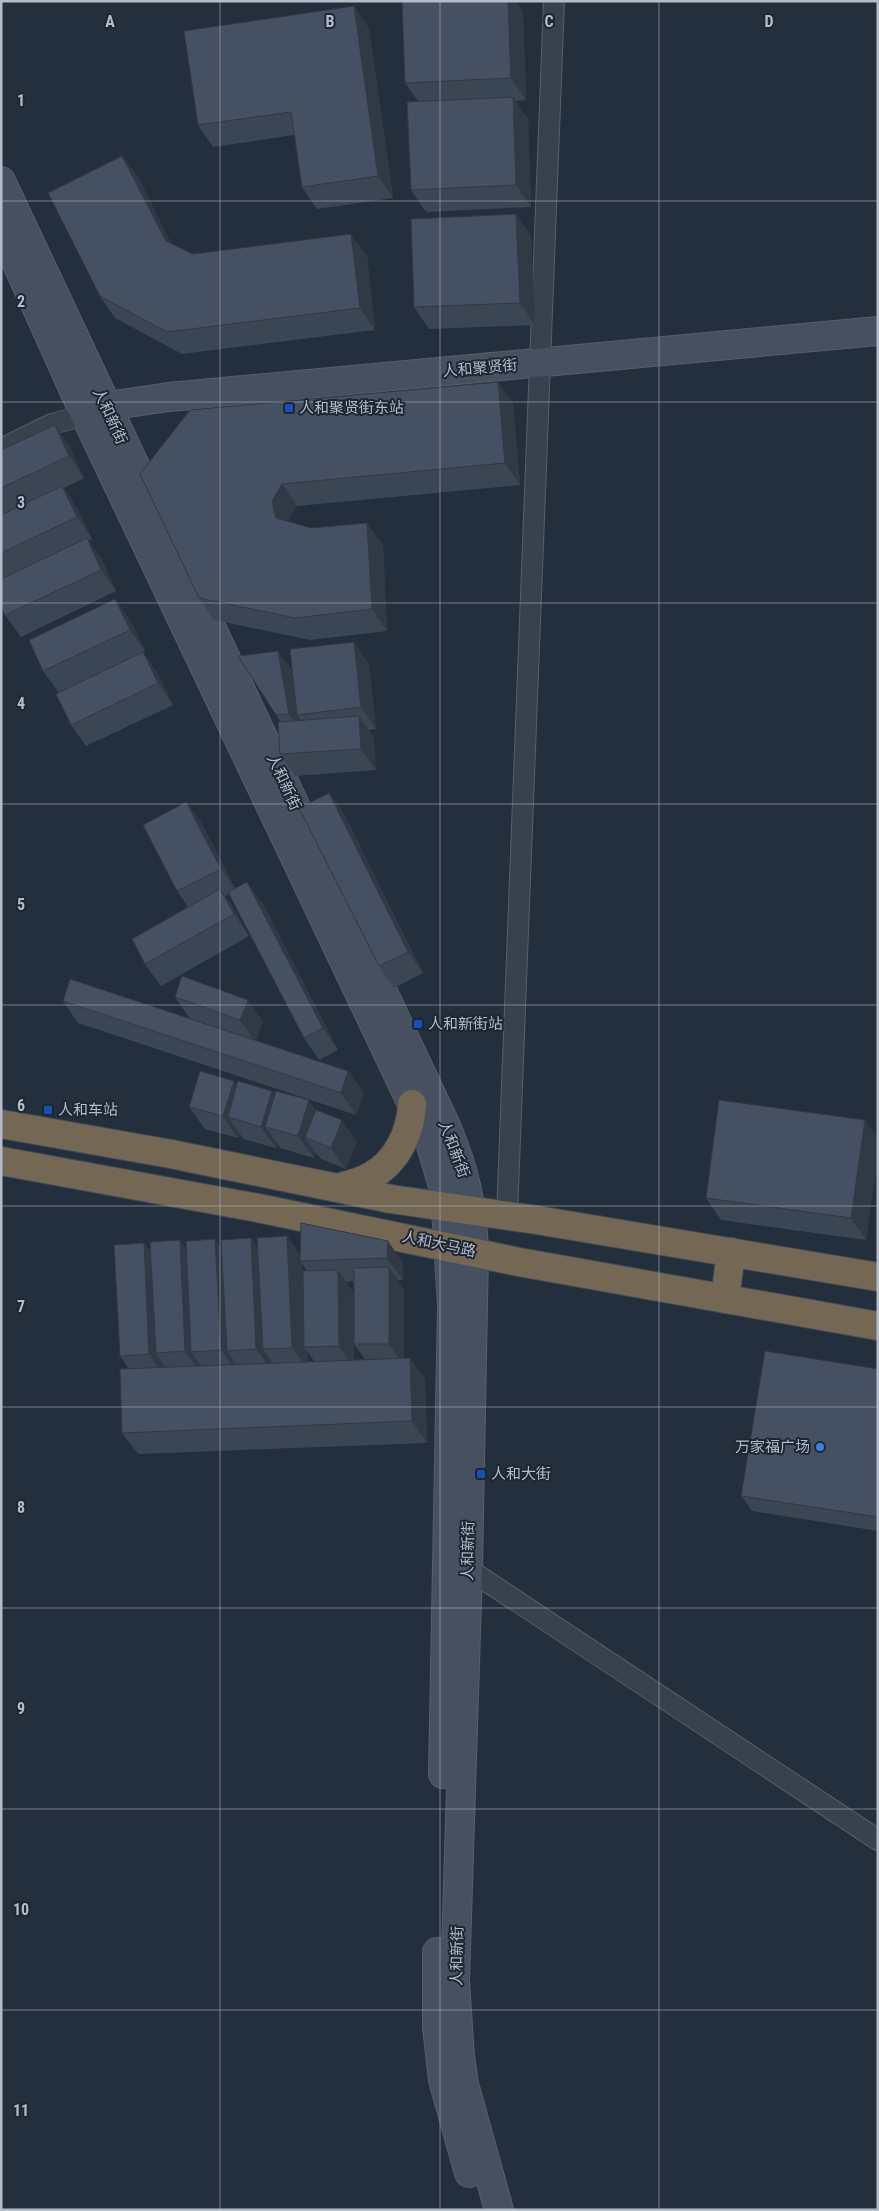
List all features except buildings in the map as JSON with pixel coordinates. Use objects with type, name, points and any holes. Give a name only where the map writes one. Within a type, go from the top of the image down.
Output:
[{"type":"highway","points":[[337,1188],[372,1176],[398,1151],[412,1120],[412,1104]]},
{"type":"highway","points":[[1,1124],[171,1154],[337,1188],[459,1210],[507,1215],[878,1277]]},
{"type":"highway","name":"人和大马路","points":[[1,1161],[258,1208],[519,1262],[878,1326]]},
{"type":"highway","points":[[724,1299],[731,1252]]},
{"type":"street","points":[[507,1215],[554,1]]},
{"type":"street","name":"人和新街","points":[[1,181],[96,411],[430,1142],[440,1172],[459,1210]]},
{"type":"street","name":"人和新街","points":[[1,228],[96,411],[446,1126],[466,1180],[459,1210],[468,1569],[455,1980],[464,2084],[499,2210]]},
{"type":"street","name":"人和聚贤街","points":[[96,411],[170,397],[878,331]]},
{"type":"street","points":[[1,449],[52,424],[96,411]]},
{"type":"street","name":"人和新街","points":[[461,1249],[452,1314],[437,2027],[448,2102],[481,2210]]},
{"type":"street","points":[[468,1569],[878,1840]]},
{"type":"place","name":"人和聚贤街东站","points":[[289,408]]},
{"type":"place","name":"人和新街站","points":[[418,1024]]},
{"type":"place","name":"人和车站","points":[[48,1110]]},
{"type":"place","name":"万家福广场","points":[[820,1447]]},
{"type":"place","name":"人和大街","points":[[481,1474]]}]
